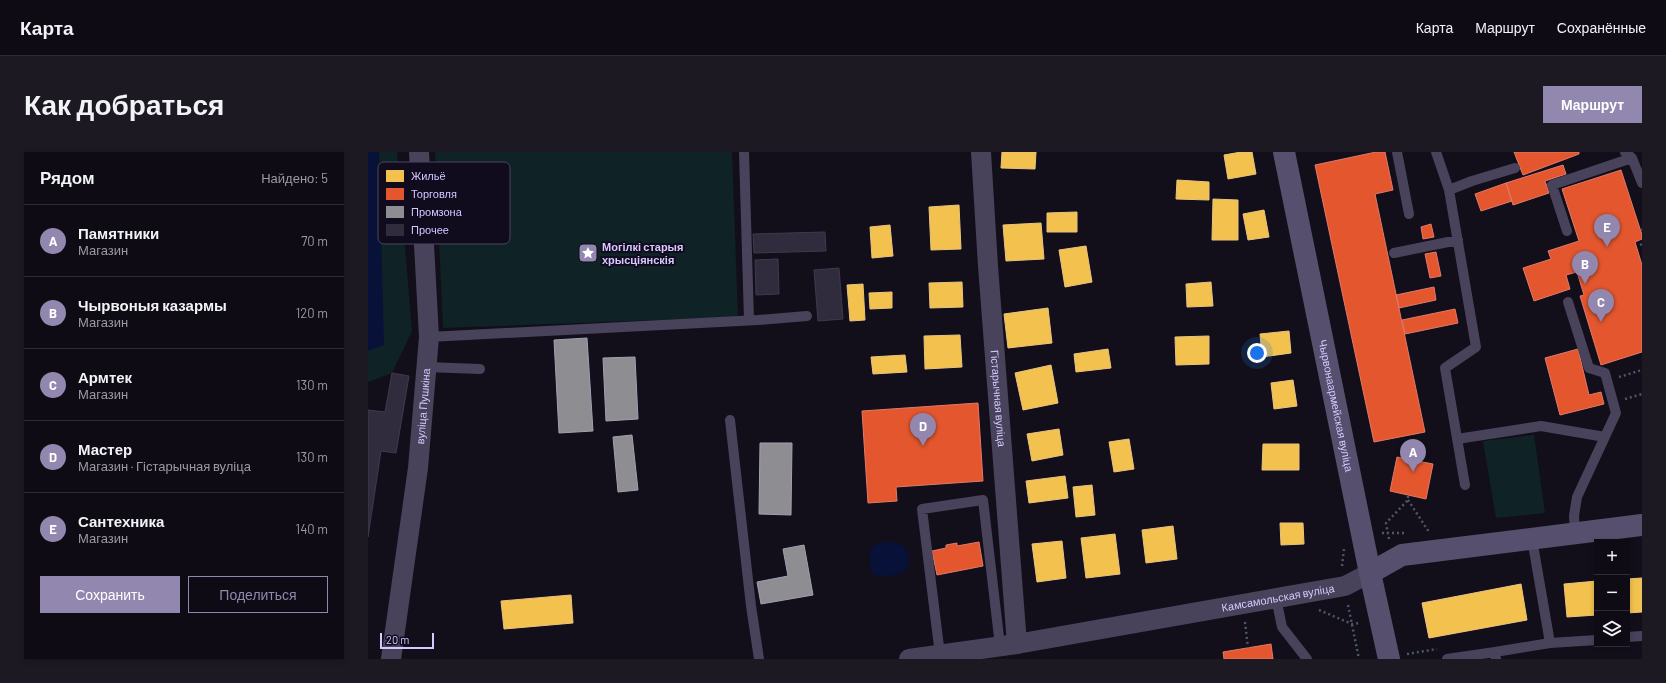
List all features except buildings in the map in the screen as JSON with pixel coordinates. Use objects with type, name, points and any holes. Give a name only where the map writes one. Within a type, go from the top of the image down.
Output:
[{"type":"main road","name":"Чырвонаармейская вуліца","points":[[1284,152],[1389,659]]},
{"type":"main road","name":"Камсамольская вуліца","points":[[1370,573],[1402,555],[1642,525]]},
{"type":"street","name":"вуліца Пушкіна","points":[[419,152],[420,162]]},
{"type":"street","name":"Гістарычная вуліца","points":[[981,152],[1009,645]]},
{"type":"street","name":"вуліца Пушкіна","points":[[391,659],[418,468],[429,337],[424,244]]},
{"type":"street","name":"Камсамольская вуліца","points":[[909,659],[1009,645],[1345,586],[1370,573]]},
{"type":"lane","points":[[744,152],[749,320]]},
{"type":"lane","points":[[1397,152],[1410,214]]},
{"type":"lane","points":[[1436,152],[1449,190],[1476,347],[1445,368],[1465,485]]},
{"type":"lane","points":[[1567,231],[1552,185],[1629,155],[1642,183]]},
{"type":"lane","points":[[1449,190],[1472,180],[1515,168]]},
{"type":"lane","points":[[1394,253],[1458,240]]},
{"type":"lane","points":[[1568,302],[1589,368],[1605,373],[1616,413],[1577,497],[1574,520],[1575,533]]},
{"type":"lane","points":[[429,337],[808,316]]},
{"type":"lane","points":[[426,368],[480,369]]},
{"type":"lane","points":[[730,420],[750,606],[759,659]]},
{"type":"lane","points":[[1457,439],[1542,426],[1605,437]]},
{"type":"lane","points":[[940,655],[922,510],[983,500],[1009,645]]},
{"type":"lane","points":[[1532,539],[1550,644]]},
{"type":"lane","points":[[1276,598],[1282,627],[1307,659]]},
{"type":"lane","points":[[1630,637],[1642,636]]},
{"type":"lane","points":[[1447,659],[1495,656],[1550,644],[1594,640]]},
{"type":"path","points":[[1607,380],[1642,370]]},
{"type":"path","points":[[1408,495],[1408,500],[1429,532]]},
{"type":"path","points":[[1388,533],[1386,523],[1408,500]]},
{"type":"path","points":[[1348,604],[1359,659]]},
{"type":"path","points":[[1245,619],[1248,648]]},
{"type":"green space","points":[[368,152],[397,152],[398,162],[378,162],[378,244],[405,244],[412,331],[392,373],[368,382]]},
{"type":"green space","name":"Могілкі старыя хрысціянскія","points":[[435,152],[732,152],[738,317],[443,328],[439,244],[510,244],[510,162],[435,162]]},
{"type":"green space","points":[[1534,435],[1545,513],[1496,518],[1483,441]]},
{"type":"shaded area","points":[[368,152],[379,152],[378,244],[381,244],[384,345],[368,351]]},
{"type":"shaded area","points":[[884,542],[897,543],[904,547],[908,553],[909,564],[907,569],[903,572],[895,575],[884,576],[875,575],[872,573],[870,566],[870,554],[872,548],[875,545]]},
{"type":"place","name":"Сантехника","points":[[1607,247]]},
{"type":"place","name":"Могілкі старыя хрысціянскія","points":[[588,253]]},
{"type":"place","name":"Чырвоныя казармы","points":[[1585,284]]},
{"type":"place","name":"Армтек","points":[[1601,322]]},
{"type":"place","name":"Мастер","points":[[923,446]]},
{"type":"place","name":"Памятники","points":[[1413,472]]}]
